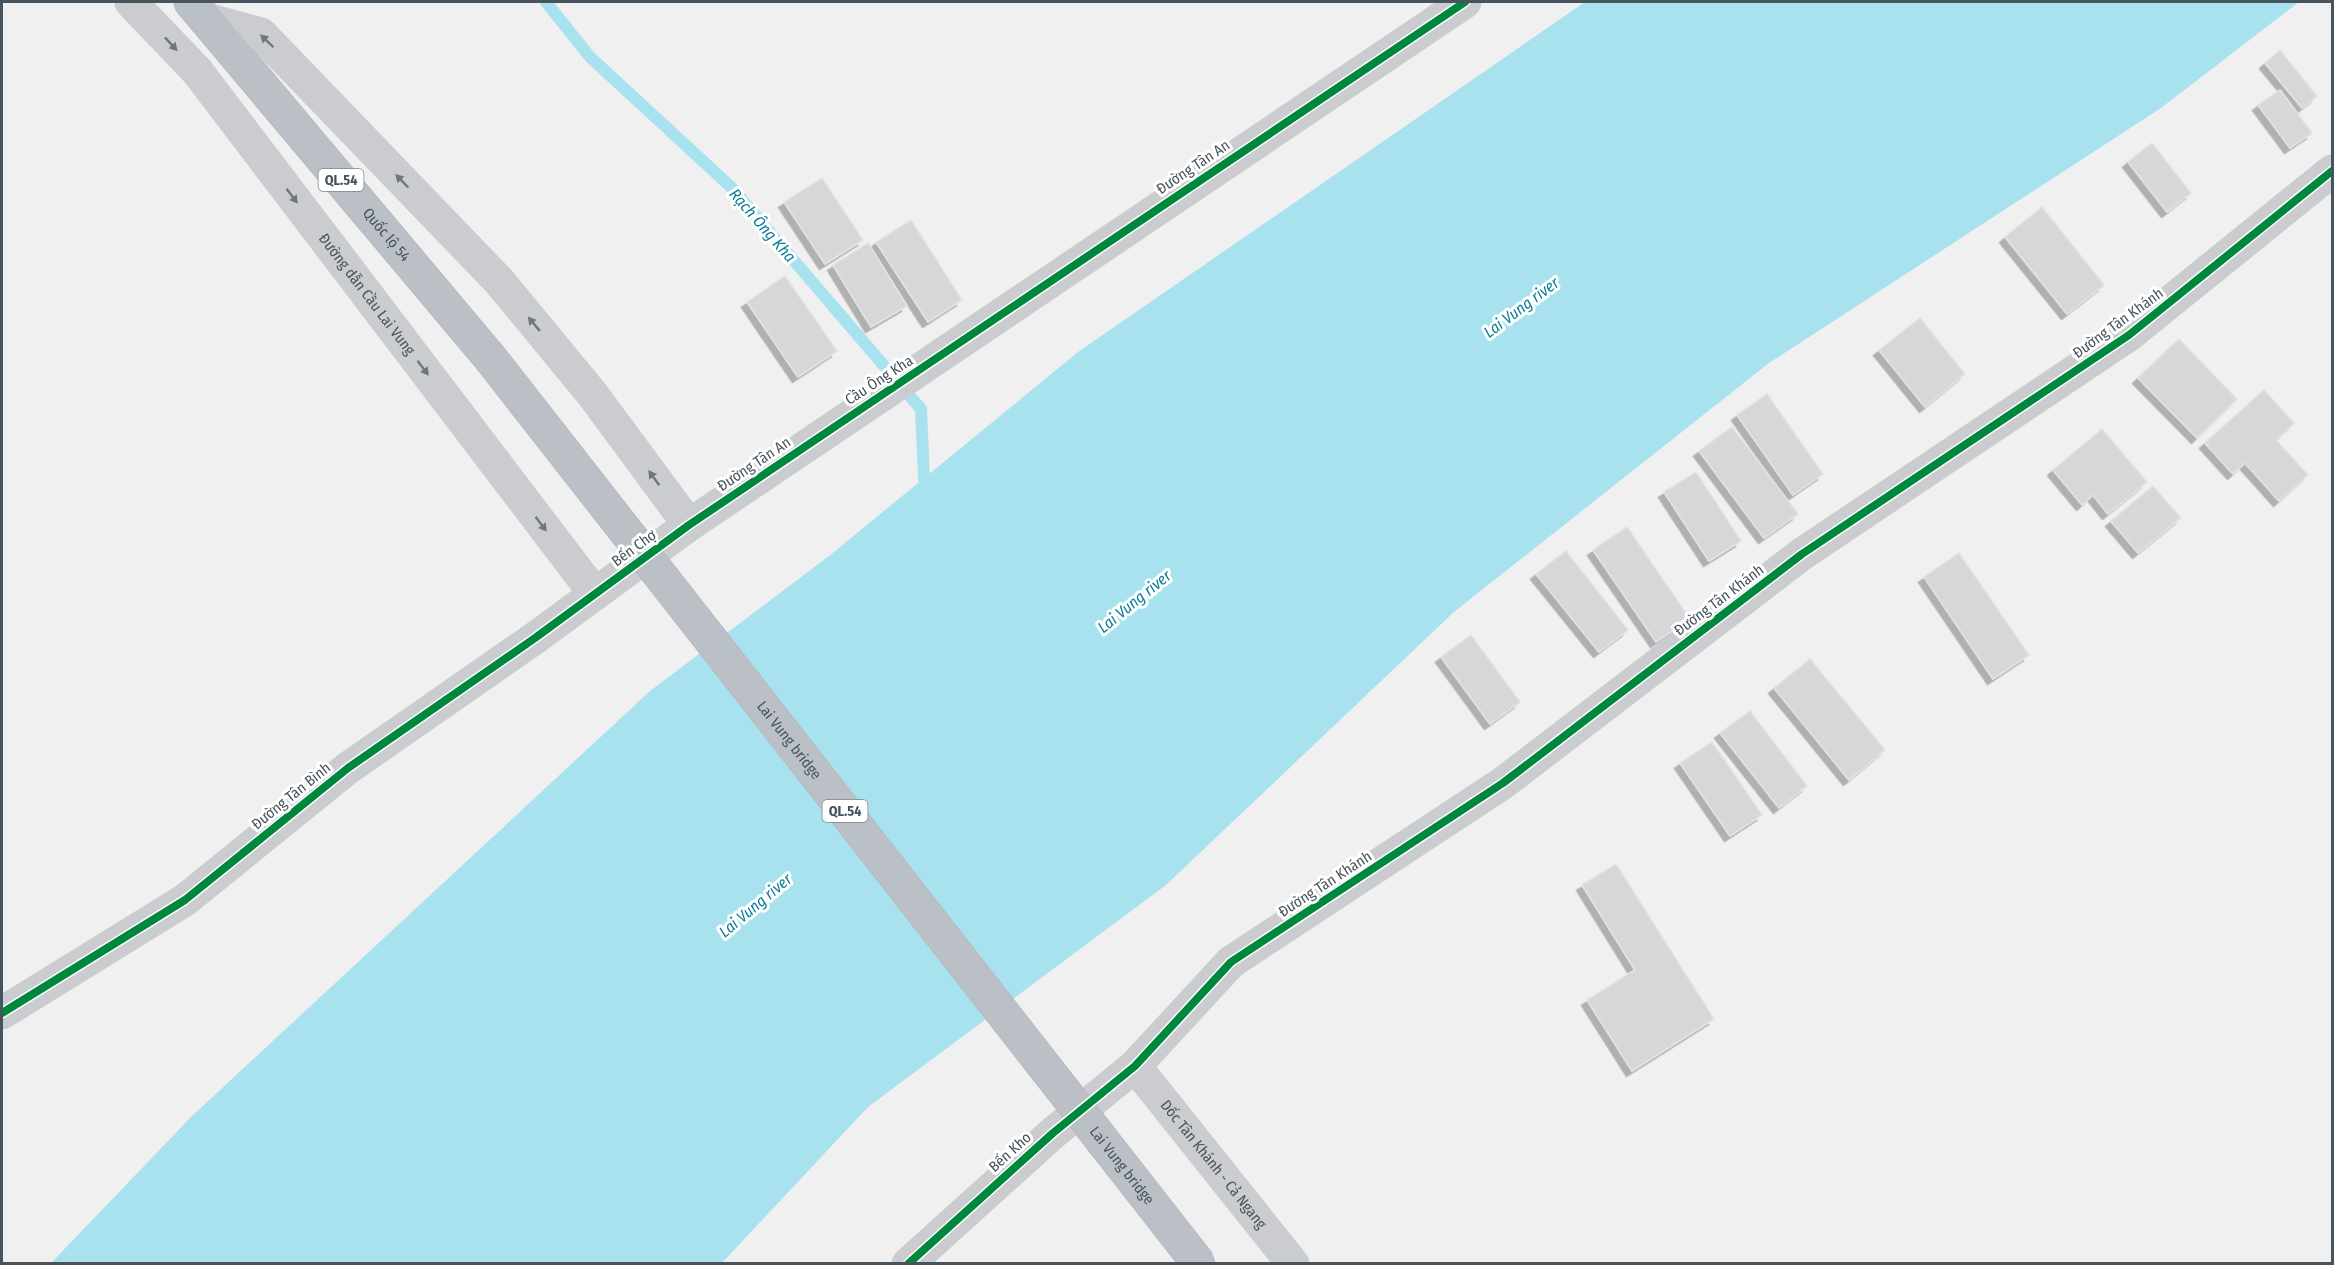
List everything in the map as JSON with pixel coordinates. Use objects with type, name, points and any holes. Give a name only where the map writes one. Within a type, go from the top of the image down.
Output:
[{"type":"highway","name":"Quốc lộ 54","points":[[199,10],[491,359]]},
{"type":"highway","name":"Lai Vung bridge","points":[[491,359],[1199,1263]]},
{"type":"street","name":"Đường dẫn Cầu Lai Vung","points":[[131,2],[197,71],[595,594]]},
{"type":"street","name":"Đường Tân An","points":[[938,357],[1465,2]]},
{"type":"street","points":[[199,10],[261,34],[499,281],[593,395],[689,525]]},
{"type":"street","name":"Đường Tân Khánh","points":[[1135,1066],[1231,962],[1503,783],[1802,554],[2129,335],[2332,171]]},
{"type":"street","name":"Cầu Ông Kha","points":[[835,425],[938,357]]},
{"type":"street","name":"Đường Tân An","points":[[689,525],[835,425]]},
{"type":"street","name":"Bến Chợ","points":[[595,594],[689,525]]},
{"type":"street","name":"Đường Tân Bình","points":[[2,1013],[185,900],[348,768],[595,594]]},
{"type":"street","name":"Bến Kho","points":[[908,1263],[1053,1133],[1135,1066]]},
{"type":"street","name":"Dốc Tân Khánh - Cả Ngang","points":[[1135,1066],[1293,1263]]},
{"type":"water","name":"Lai Vung river","points":[[1585,2],[2299,2],[2161,108],[1769,363],[1454,612],[1166,885],[868,1107],[722,1263],[50,1264],[192,1116],[650,691],[829,556],[1078,352]]},
{"type":"building","points":[[2280,50],[2317,96],[2302,108],[2265,63]]},
{"type":"building","points":[[2280,90],[2312,133],[2290,148],[2258,105]]},
{"type":"building","points":[[2152,143],[2191,193],[2167,212],[2128,162]]},
{"type":"building","points":[[822,178],[863,240],[825,264],[784,202]]},
{"type":"building","points":[[2042,207],[2104,285],[2067,314],[2005,237]]},
{"type":"building","points":[[911,220],[962,300],[928,322],[876,242]]},
{"type":"building","points":[[868,243],[907,306],[871,327],[833,265]]},
{"type":"building","points":[[785,276],[837,351],[798,377],[747,302]]},
{"type":"building","points":[[1920,318],[1965,374],[1925,407],[1879,350]]},
{"type":"building","points":[[2179,339],[2237,399],[2197,438],[2138,378]]},
{"type":"building","points":[[2264,390],[2294,423],[2276,440],[2308,475],[2279,501],[2245,463],[2233,474],[2205,443]]},
{"type":"building","points":[[1767,394],[1823,474],[1793,495],[1737,415]]},
{"type":"building","points":[[1732,427],[1798,514],[1764,538],[1699,451]]},
{"type":"building","points":[[2102,429],[2147,482],[2108,514],[2093,495],[2082,505],[2053,470]]},
{"type":"building","points":[[1696,472],[1741,541],[1709,561],[1664,492]]},
{"type":"building","points":[[2153,486],[2181,518],[2138,553],[2111,521]]},
{"type":"building","points":[[1627,527],[1690,619],[1656,642],[1593,550]]},
{"type":"building","points":[[1566,551],[1628,630],[1599,652],[1536,574]]},
{"type":"building","points":[[1959,553],[2029,655],[1993,679],[1924,577]]},
{"type":"building","points":[[1471,635],[1520,702],[1490,724],[1441,657]]},
{"type":"building","points":[[1810,659],[1885,750],[1849,780],[1774,688]]},
{"type":"building","points":[[1750,711],[1807,786],[1779,808],[1720,733]]},
{"type":"building","points":[[1712,742],[1762,815],[1730,836],[1680,763]]},
{"type":"building","points":[[1616,864],[1714,1019],[1632,1071],[1587,1000],[1635,970],[1582,885]]},
{"type":"waterway","name":"Rạch Ông Kha","points":[[546,2],[590,57],[731,187],[921,409],[924,478]]},
{"type":"cycle path","points":[[2,1013],[185,900],[348,768],[535,638],[689,525],[1465,2]]},
{"type":"cycle path","points":[[908,1264],[1053,1133],[1135,1066],[1231,962],[1503,783],[1802,554],[2129,335],[2332,171]]}]
